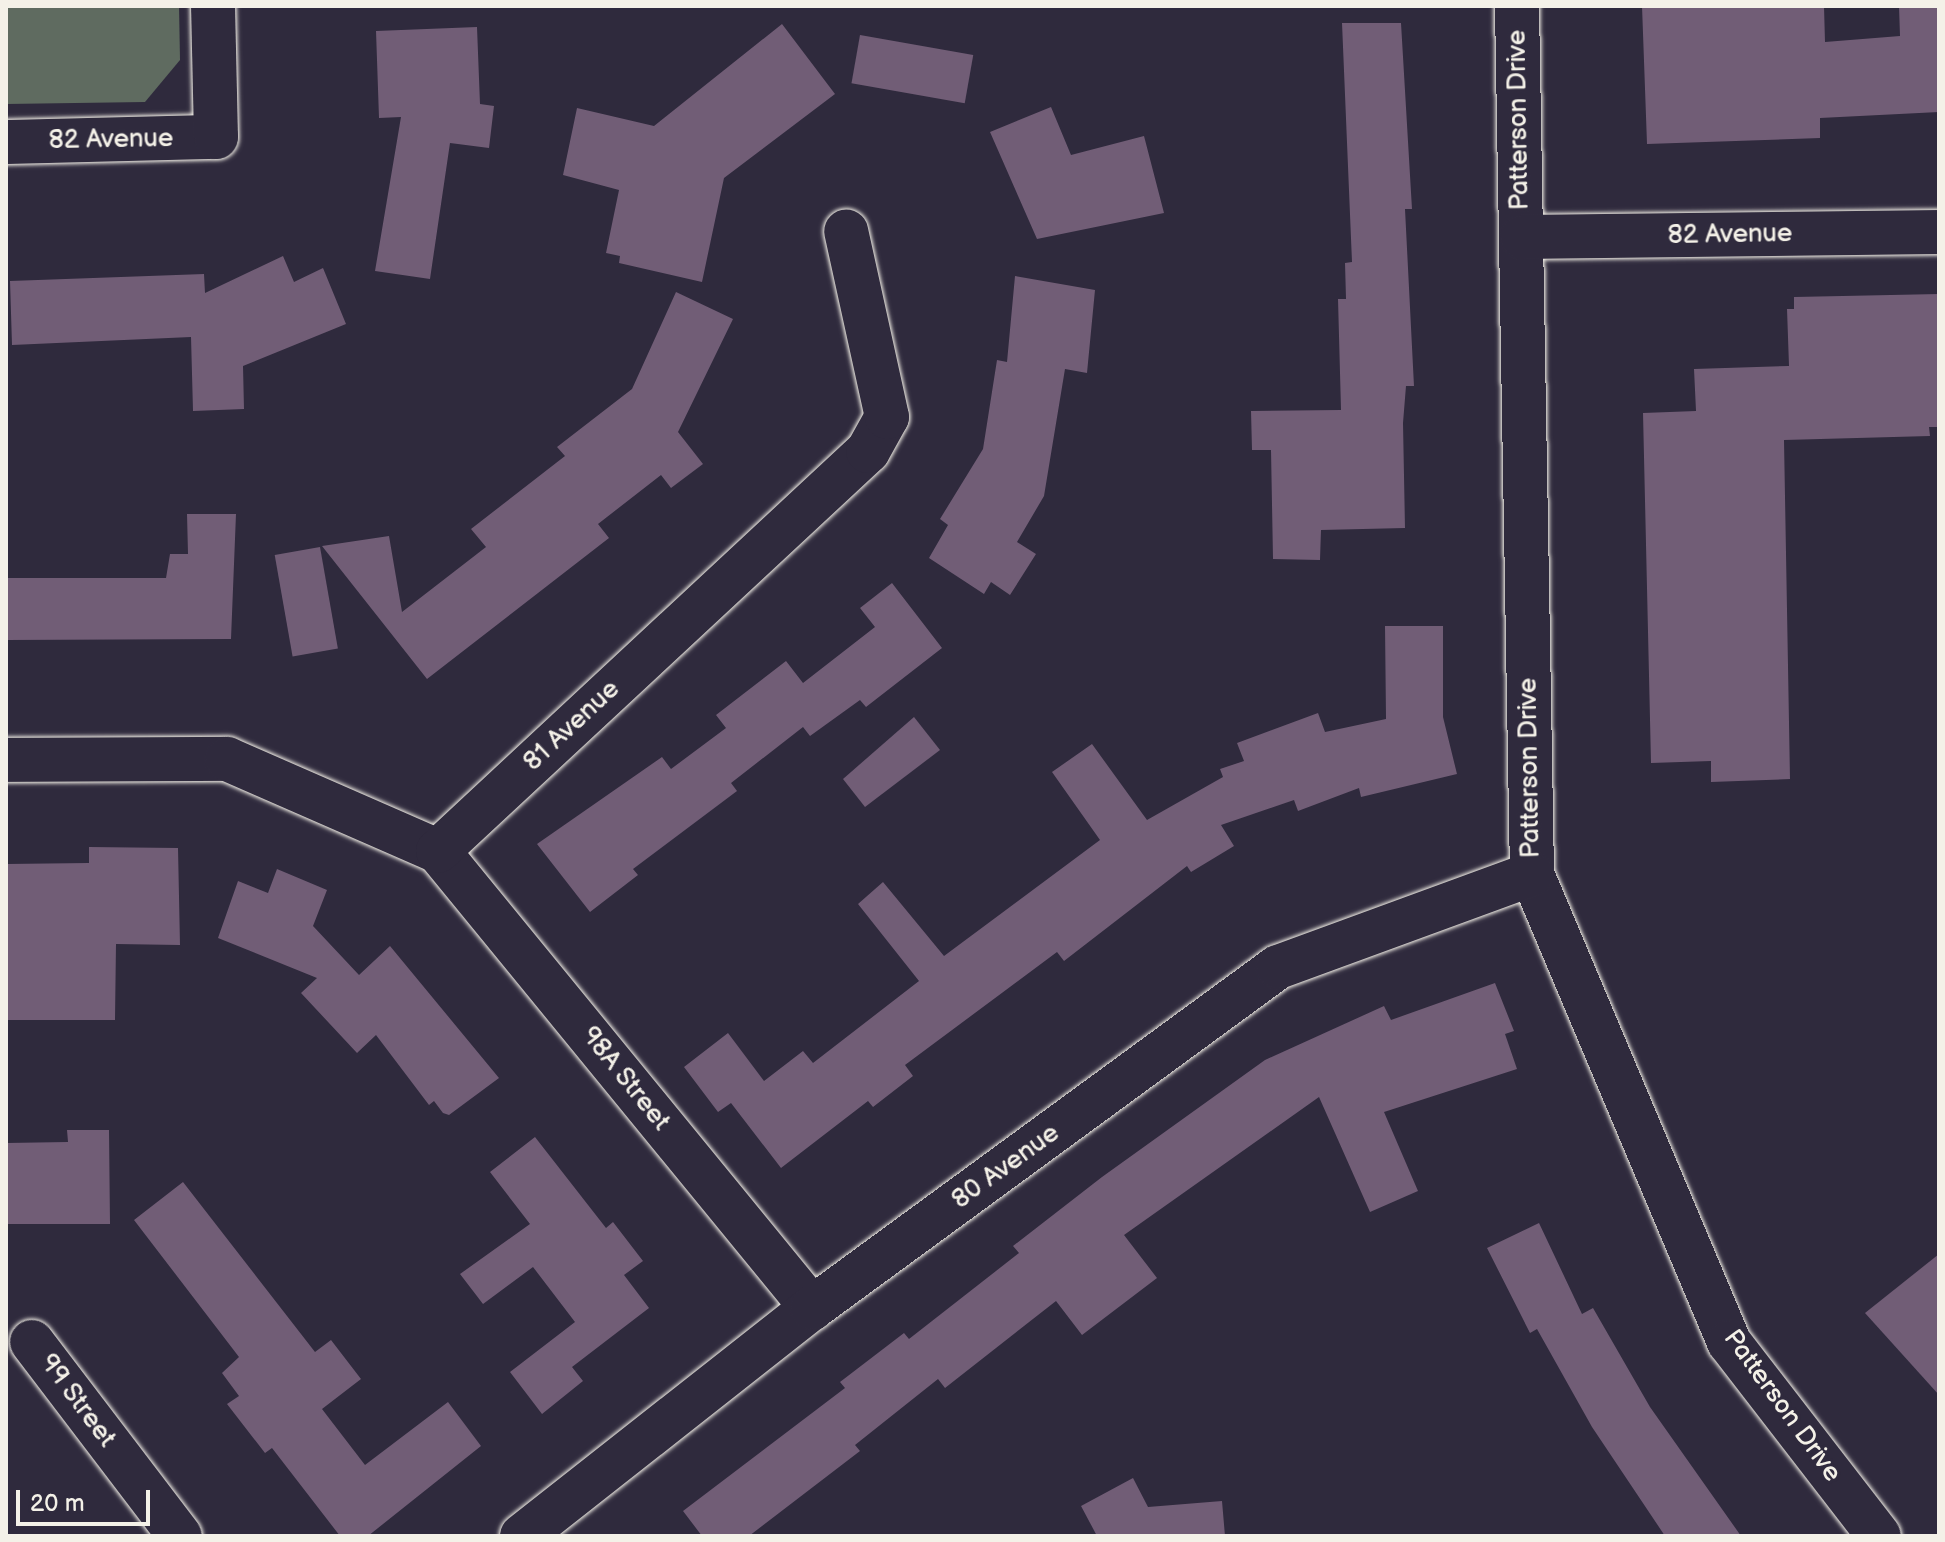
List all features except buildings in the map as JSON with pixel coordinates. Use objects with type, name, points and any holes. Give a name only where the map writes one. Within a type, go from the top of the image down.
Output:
[{"type":"street","name":"82 Avenue","points":[[6,142],[216,137],[213,6]]},
{"type":"street","name":"Patterson Drive","points":[[1517,6],[1532,874],[1729,1342],[1879,1536]]},
{"type":"street","name":"81 Avenue","points":[[438,851],[868,451],[887,417],[846,231]]},
{"type":"street","name":"82 Avenue","points":[[1522,237],[1939,232]]},
{"type":"street","points":[[6,760],[227,759],[438,851]]},
{"type":"street","name":"98A Street","points":[[438,851],[812,1308]]},
{"type":"street","name":"80 Avenue","points":[[522,1536],[812,1308],[1278,967],[1532,874]]},
{"type":"street","name":"99 Street","points":[[32,1342],[180,1536]]},
{"type":"green space","points":[[6,6],[179,6],[180,60],[145,102],[6,104]]}]
